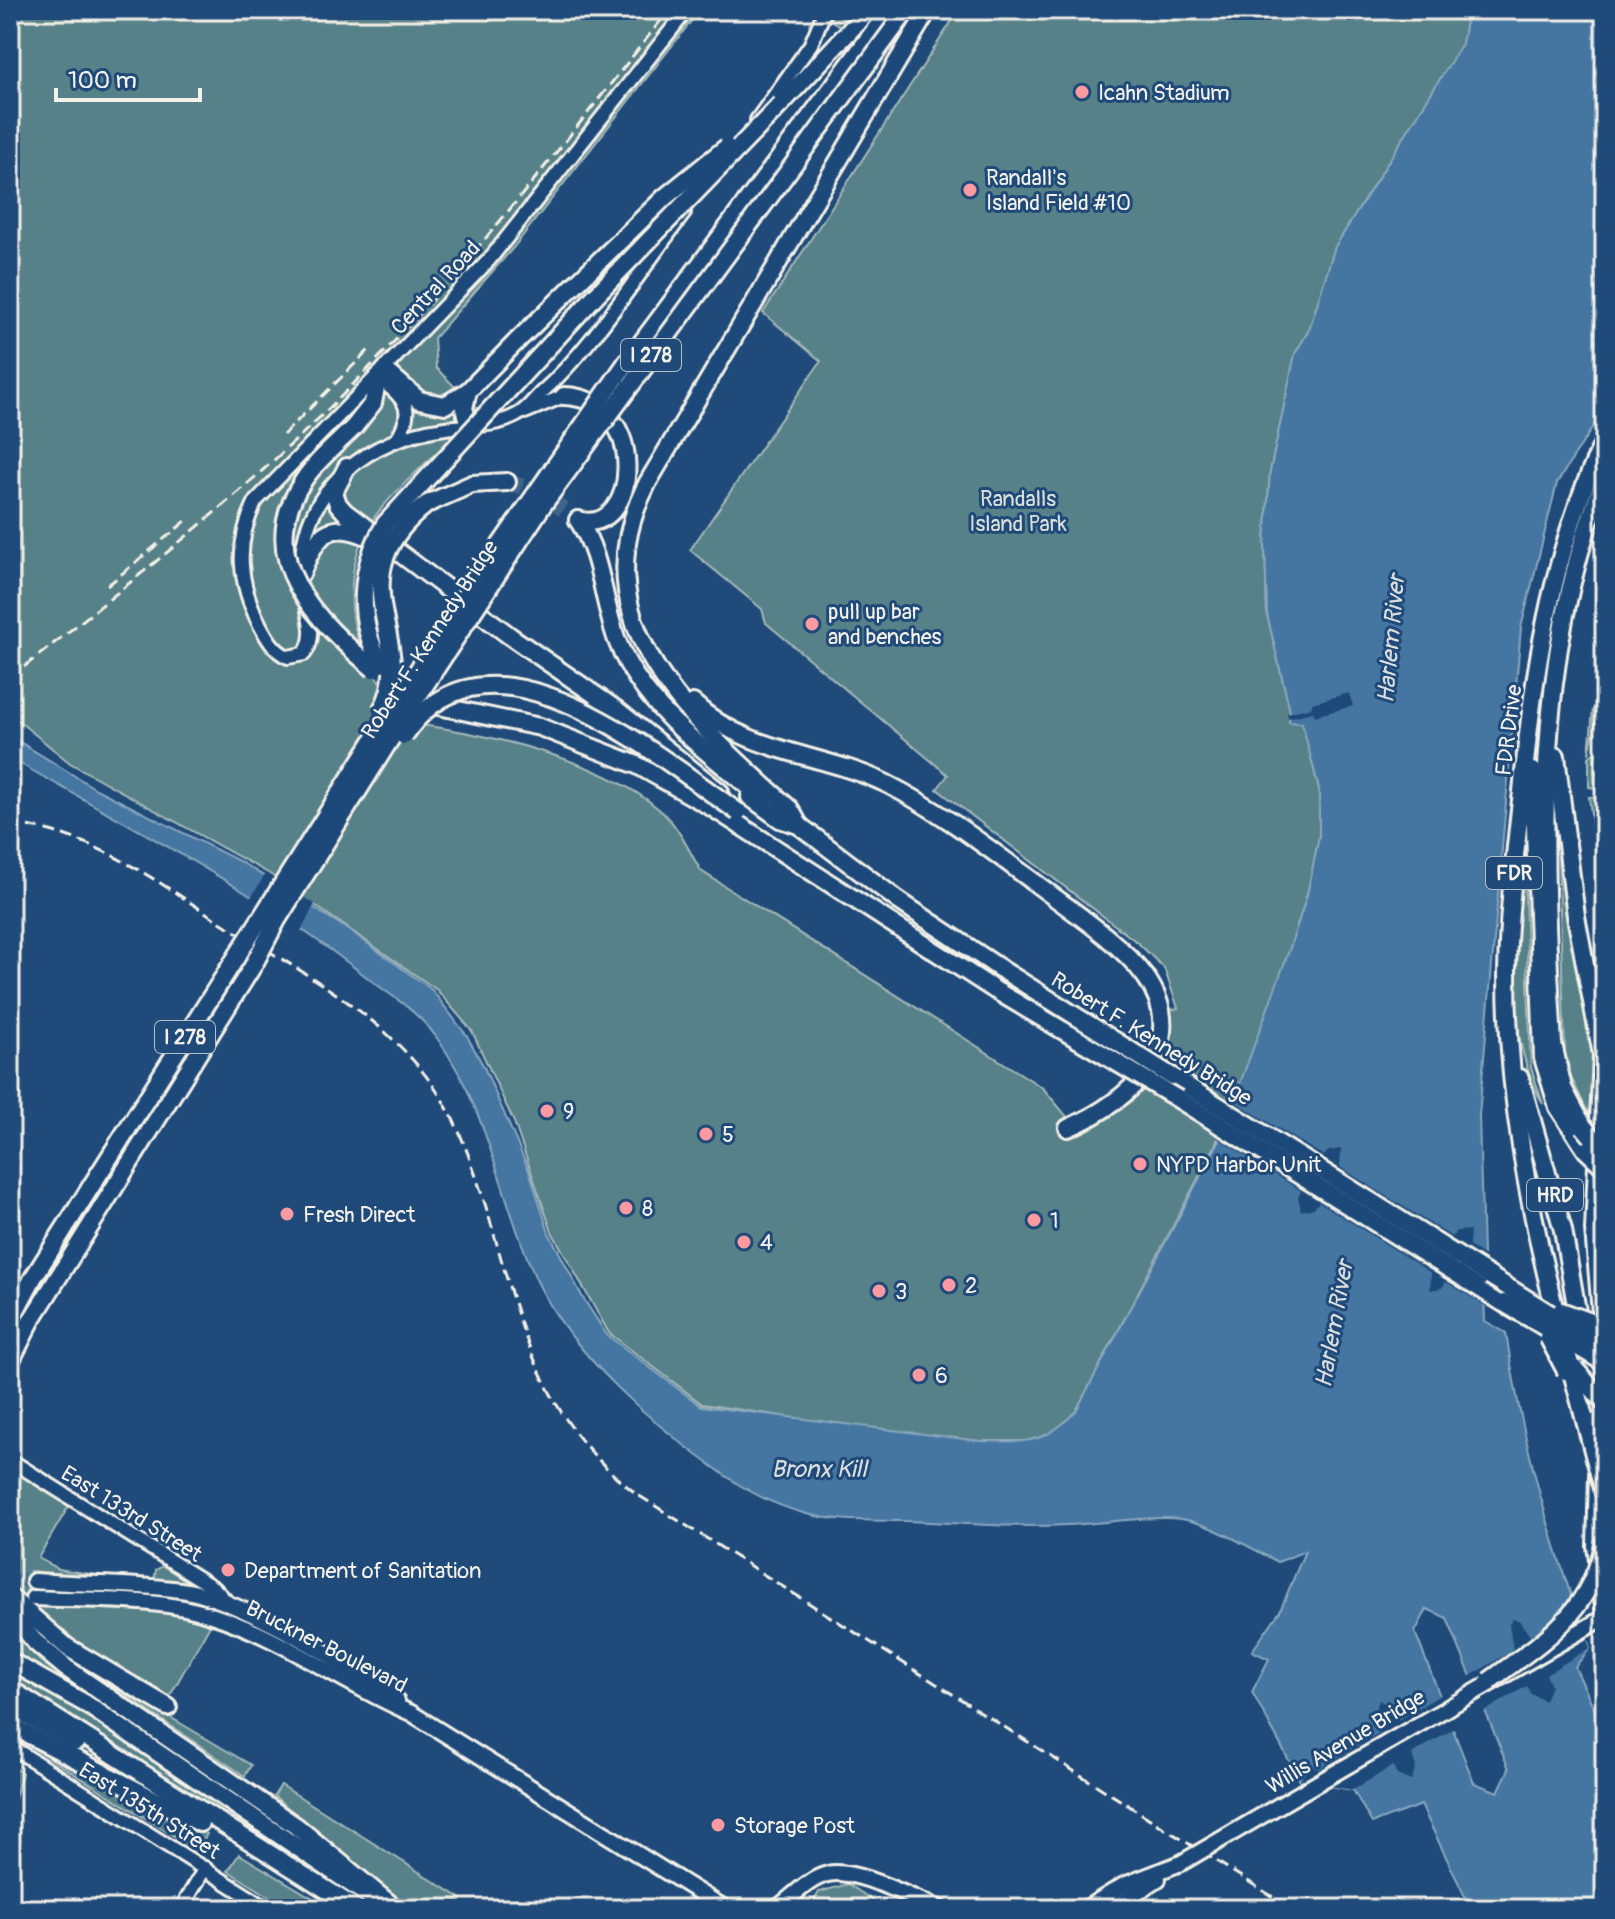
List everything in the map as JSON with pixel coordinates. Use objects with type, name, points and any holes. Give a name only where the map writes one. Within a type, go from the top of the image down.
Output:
[{"type":"highway","points":[[378,667],[369,639],[363,594],[369,560],[385,524],[596,295],[869,10]]},
{"type":"highway","name":"Robert F. Kennedy Bridge","points":[[33,1278],[336,797],[550,469],[890,10]]},
{"type":"highway","name":"Robert F. Kennedy Bridge","points":[[10,1362],[16,1342],[254,964],[277,920],[536,516],[907,10]]},
{"type":"highway","points":[[799,825],[790,809],[685,707],[650,659],[634,625],[625,574],[629,530],[643,492],[928,10]]},
{"type":"highway","points":[[781,104],[665,197],[468,391],[449,405],[430,405],[382,373],[373,403],[310,472],[296,493],[287,519],[286,553],[292,577],[303,598],[410,695],[449,710],[540,727],[616,756],[695,796],[809,869]]},
{"type":"highway","points":[[468,391],[464,408],[469,425]]},
{"type":"highway","points":[[564,396],[582,397],[599,403],[613,418],[626,462],[617,504],[607,518],[589,523],[578,520],[596,555],[618,643],[644,689],[685,732],[799,825]]},
{"type":"highway","name":"FDR Drive","points":[[1510,1037],[1508,953],[1532,709],[1548,612],[1565,545],[1579,499],[1605,439]]},
{"type":"highway","points":[[347,467],[335,488],[338,504],[387,545],[780,819],[799,825]]},
{"type":"highway","name":"FDR Drive","points":[[1554,694],[1571,589],[1605,479]]},
{"type":"highway","points":[[336,797],[390,691],[392,658],[380,591],[384,565],[395,539],[412,517],[443,494],[472,484],[507,482]]},
{"type":"highway","points":[[301,574],[315,543],[334,529],[354,530],[387,545]]},
{"type":"highway","points":[[650,659],[699,708],[730,730],[754,741],[856,771],[899,791],[993,852],[1080,918],[1142,973],[1156,999],[1160,1026],[1155,1055],[1137,1084],[1102,1112],[1068,1128]]},
{"type":"highway","points":[[588,686],[712,784],[738,812]]},
{"type":"highway","points":[[254,964],[285,924],[409,728],[427,709],[458,693],[481,688],[538,692],[580,707],[738,812],[809,869]]},
{"type":"highway","points":[[1554,694],[1546,777],[1553,1044],[1561,1081],[1583,1126],[1605,1152]]},
{"type":"highway","name":"HRD","points":[[1554,694],[1562,820],[1579,937],[1600,1038],[1601,1173],[1594,1256],[1605,1347]]},
{"type":"highway","points":[[1532,709],[1543,1058],[1558,1107],[1601,1173],[1605,1214]]},
{"type":"highway","name":"Robert F. Kennedy Bridge","points":[[799,825],[956,940],[1490,1276]]},
{"type":"highway","name":"Robert F. Kennedy Bridge","points":[[809,869],[963,971],[1178,1099],[1504,1303]]},
{"type":"highway","points":[[1510,1037],[1514,1094],[1529,1196],[1554,1332],[1605,1499]]},
{"type":"highway","name":"HRD","points":[[1510,1037],[1563,1230],[1602,1453],[1605,1499]]},
{"type":"highway","points":[[1490,1276],[1573,1317],[1605,1327]]},
{"type":"highway","points":[[1490,1276],[1605,1347]]},
{"type":"highway","points":[[10,1321],[33,1278]]},
{"type":"highway","name":"I 278","points":[[10,1309],[33,1278]]},
{"type":"highway","points":[[1504,1303],[1554,1332],[1605,1403]]},
{"type":"highway","points":[[1504,1303],[1605,1363]]},
{"type":"highway","points":[[1554,1332],[1595,1422],[1602,1453],[1595,1525],[1605,1615]]},
{"type":"highway","points":[[1489,1681],[1553,1634],[1572,1616],[1591,1586],[1605,1541]]},
{"type":"highway","points":[[10,1597],[67,1647],[168,1707]]},
{"type":"highway","points":[[10,1612],[35,1642],[66,1668],[224,1777],[278,1824],[393,1909]]},
{"type":"highway","points":[[10,1661],[54,1684],[216,1793],[278,1824]]},
{"type":"highway","points":[[10,1689],[175,1795],[212,1824]]},
{"type":"highway","points":[[10,1707],[175,1795]]},
{"type":"highway","points":[[10,1725],[264,1851],[357,1909]]},
{"type":"main road","name":"Bruckner Boulevard","points":[[34,1581],[176,1590],[229,1604],[351,1669],[411,1713],[726,1909]]},
{"type":"main road","name":"Bruckner Boulevard","points":[[33,1598],[174,1607],[205,1613],[271,1638],[369,1695],[411,1713]]},
{"type":"main road","name":"Willis Avenue Bridge","points":[[1115,1907],[1181,1863],[1489,1681],[1535,1660],[1605,1615]]},
{"type":"main road","points":[[1085,1909],[1124,1885],[1181,1863]]},
{"type":"main road","points":[[776,1909],[817,1879],[836,1873],[857,1877],[941,1909]]},
{"type":"street","name":"Central Road","points":[[301,574],[312,635],[310,646],[304,654],[288,657],[270,642],[245,594],[241,547],[256,501],[382,373],[528,214],[687,10]]},
{"type":"street","points":[[518,415],[561,377],[765,110],[811,44],[821,12]]},
{"type":"street","points":[[382,373],[407,408],[407,421],[397,439]]},
{"type":"street","points":[[301,574],[303,546],[312,517],[327,488],[347,467],[397,439],[423,431],[518,415],[564,396]]},
{"type":"street","name":"East 133rd Street","points":[[10,1460],[214,1588],[229,1604]]},
{"type":"street","name":"East 135th Street","points":[[10,1746],[268,1909]]},
{"type":"street","points":[[181,1909],[205,1868]]},
{"type":"green space","name":"Randalls Island Park","points":[[10,10],[700,10],[513,248],[434,338],[436,368],[477,409],[392,497],[368,527],[354,566],[352,587],[352,608],[361,648],[380,682],[415,724],[479,735],[551,754],[618,782],[646,799],[674,825],[701,871],[1043,1088],[1077,1129],[1128,1100],[1166,1011],[1178,1008],[1164,968],[1138,943],[937,789],[948,775],[766,623],[762,609],[690,550],[821,361],[763,313],[959,10],[1468,10],[1462,44],[1335,247],[1309,330],[1295,354],[1270,472],[1265,543],[1267,614],[1290,711],[1289,722],[1302,722],[1319,789],[1319,837],[1307,895],[1255,1048],[1214,1148],[1076,1411],[1054,1434],[1026,1441],[980,1441],[888,1432],[702,1404],[609,1333],[552,1232],[514,1122],[472,1031],[437,990],[268,873],[70,763],[10,714]]},
{"type":"green space","points":[[814,10],[854,10],[840,26]]},
{"type":"green space","points":[[1605,696],[1605,704],[1600,704],[1589,754],[1593,709]]},
{"type":"green space","points":[[1596,751],[1594,772],[1605,774],[1605,789],[1589,787],[1589,757]]},
{"type":"green space","points":[[1605,796],[1605,881],[1600,885],[1589,797]]},
{"type":"green space","points":[[1558,856],[1568,928],[1593,1037],[1591,1119],[1569,1073],[1565,1052]]},
{"type":"green space","points":[[1524,865],[1531,1067],[1543,1104],[1530,1076],[1517,1018],[1516,956]]},
{"type":"green space","points":[[10,1467],[70,1504],[38,1558],[58,1569],[123,1579],[30,1571],[25,1603],[10,1580]]},
{"type":"green space","points":[[163,1566],[188,1582],[154,1580],[156,1570]]},
{"type":"green space","points":[[26,1605],[166,1612],[211,1623],[167,1701],[61,1639]]},
{"type":"green space","points":[[10,1628],[40,1661],[115,1713],[105,1728],[240,1820],[237,1825],[10,1681]]},
{"type":"green space","points":[[72,1659],[251,1765],[245,1776]]},
{"type":"green space","points":[[31,1742],[207,1834],[200,1847],[193,1848],[33,1748]]},
{"type":"green space","points":[[10,1765],[22,1773],[10,1816]]},
{"type":"green space","points":[[281,1785],[462,1899],[456,1909],[407,1908],[274,1796]]},
{"type":"green space","points":[[239,1854],[331,1909],[290,1909],[228,1871]]},
{"type":"green space","points":[[848,1884],[886,1909],[809,1909],[819,1892]]},
{"type":"water","points":[[1468,10],[1605,10],[1605,408],[1557,483],[1521,628],[1479,1116],[1485,1321],[1506,1333],[1520,1414],[1539,1493],[1590,1648],[1575,1667],[1605,1732],[1605,1909],[1471,1909],[1421,1805],[1372,1823],[1353,1790],[1300,1781],[1252,1692],[1269,1659],[1252,1651],[1280,1611],[1305,1551],[1278,1562],[1205,1526],[1169,1518],[1026,1526],[819,1517],[755,1494],[700,1457],[645,1413],[594,1363],[552,1308],[524,1249],[469,1095],[455,1066],[420,1018],[322,944],[236,887],[10,758],[10,736],[96,789],[241,862],[349,930],[432,990],[467,1036],[484,1067],[530,1173],[549,1233],[583,1298],[607,1335],[702,1406],[980,1441],[1022,1441],[1043,1436],[1076,1411],[1218,1143],[1307,895],[1319,837],[1319,789],[1302,723],[1289,722],[1290,711],[1267,614],[1265,543],[1270,472],[1295,354],[1309,330],[1335,247],[1462,44]],"holes":[[[1427,1609],[1447,1618],[1509,1769],[1498,1792],[1474,1783],[1415,1632]]]},
{"type":"pier","points":[[1349,693],[1353,706],[1315,716],[1313,712],[1288,718],[1287,713]]},
{"type":"pier","points":[[266,873],[315,904],[301,931],[250,899]]},
{"type":"pier","points":[[1231,1099],[1324,1156],[1328,1151],[1341,1149],[1340,1167],[1452,1237],[1456,1231],[1470,1230],[1469,1246],[1488,1258],[1489,1308],[1446,1282],[1442,1288],[1430,1290],[1431,1273],[1319,1202],[1314,1208],[1301,1211],[1298,1197],[1301,1191],[1216,1137]]},
{"type":"pier","points":[[1572,1599],[1590,1648],[1546,1674],[1551,1686],[1545,1701],[1531,1694],[1527,1686],[1482,1713],[1467,1678],[1513,1650],[1509,1624],[1513,1619],[1519,1620],[1532,1639],[1544,1631]]},
{"type":"pier","points":[[1444,1693],[1457,1727],[1412,1754],[1416,1767],[1411,1781],[1397,1775],[1393,1766],[1353,1790],[1300,1781],[1310,1765],[1318,1769],[1380,1732],[1374,1716],[1379,1700],[1392,1709],[1398,1720]]},
{"type":"tunnel","points":[[507,482],[538,491],[578,520]]},
{"type":"tunnel","points":[[10,1580],[34,1581]]},
{"type":"railway","points":[[10,678],[205,521],[317,420],[365,372],[500,221],[669,10]]},
{"type":"railway","points":[[283,435],[371,348]]},
{"type":"railway","points":[[107,586],[187,520]]},
{"type":"railway","points":[[10,824],[66,836],[93,846],[144,873],[336,994],[391,1037],[415,1062],[445,1103],[465,1147],[523,1329],[554,1400],[576,1433],[604,1465],[638,1495],[1292,1909]]},
{"type":"place","name":"Icahn Stadium","points":[[1082,92]]},
{"type":"place","name":"Randall's Island Field #10","points":[[970,190]]},
{"type":"place","name":"pull up bar and benches","points":[[812,624]]},
{"type":"place","name":"9","points":[[547,1111]]},
{"type":"place","name":"5","points":[[706,1134]]},
{"type":"place","name":"NYPD Harbor Unit","points":[[1140,1164]]},
{"type":"place","name":"8","points":[[626,1208]]},
{"type":"place","name":"Fresh Direct","points":[[287,1214]]},
{"type":"place","name":"1","points":[[1034,1220]]},
{"type":"place","name":"4","points":[[744,1242]]},
{"type":"place","name":"2","points":[[949,1285]]},
{"type":"place","name":"3","points":[[879,1291]]},
{"type":"place","name":"6","points":[[919,1375]]},
{"type":"place","name":"Department of Sanitation","points":[[228,1570]]},
{"type":"place","name":"Storage Post","points":[[718,1825]]},
{"type":"water label","name":"Harlem River","points":[[1391,639]]},
{"type":"water label","name":"Harlem River","points":[[1334,1324]]},
{"type":"water label","name":"Bronx Kill","points":[[819,1469]]}]
